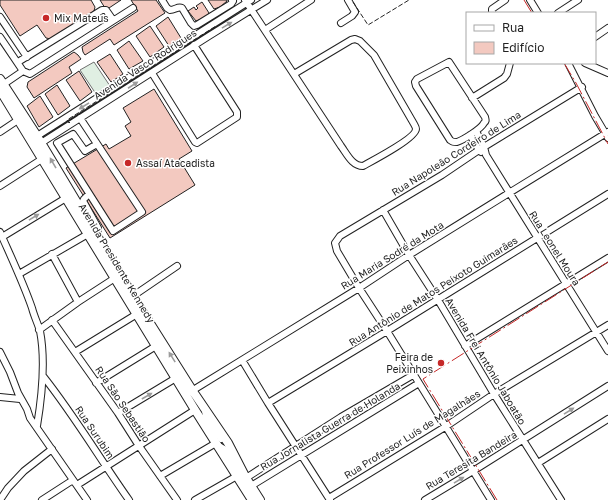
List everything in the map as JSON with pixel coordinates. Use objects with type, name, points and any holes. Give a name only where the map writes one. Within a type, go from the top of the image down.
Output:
[{"type":"main road","name":"Avenida Presidente Kennedy","points":[[1,84],[18,120],[36,141],[42,159],[156,346],[176,378],[205,410],[228,443],[246,478],[260,500]]},
{"type":"main road","name":"Avenida Presidente Kennedy","points":[[1,84],[97,236],[189,392],[195,410],[252,500]]},
{"type":"street","points":[[162,0],[170,10],[182,8],[194,26],[231,4],[233,1],[232,0]]},
{"type":"street","name":"Avenida Vasco Rodrigues","points":[[36,141],[67,127],[267,0]]},
{"type":"street","points":[[265,30],[311,0]]},
{"type":"street","points":[[341,22],[352,16],[355,12],[348,0]]},
{"type":"street","points":[[492,12],[492,9],[505,0]]},
{"type":"street","points":[[530,0],[537,12]]},
{"type":"street","points":[[560,12],[578,0]]},
{"type":"street","points":[[247,1],[252,10],[341,146],[356,165],[363,166],[408,140],[416,132],[414,124],[374,55],[360,41],[355,39],[350,40],[294,74]]},
{"type":"street","name":"Avenida Vasco Rodrigues","points":[[36,141],[62,119],[247,1]]},
{"type":"street","points":[[9,30],[0,37],[23,71],[30,74],[132,8]]},
{"type":"street","points":[[18,62],[102,10],[106,10],[113,20]]},
{"type":"street","points":[[220,11],[221,19]]},
{"type":"street","points":[[0,17],[27,57]]},
{"type":"street","points":[[206,20],[213,24]]},
{"type":"street","points":[[596,36],[608,28]]},
{"type":"street","points":[[152,73],[197,143],[236,117],[237,112],[194,45]]},
{"type":"street","points":[[449,62],[486,117],[484,124],[473,133],[457,142],[452,142],[416,86],[416,80],[449,62]]},
{"type":"street","points":[[472,98],[504,78],[507,74],[510,64]]},
{"type":"street","points":[[569,64],[582,87],[595,116],[607,135]]},
{"type":"street","points":[[587,64],[608,72]]},
{"type":"street","points":[[1,84],[23,71]]},
{"type":"street","name":"Rua Napoleão Cordeiro de Lima","points":[[359,288],[337,251],[335,243],[340,236],[442,175],[582,87]]},
{"type":"street","points":[[80,118],[142,212],[113,231],[57,143],[73,134],[85,151],[97,144]]},
{"type":"street","points":[[62,119],[67,127]]},
{"type":"street","points":[[0,132],[18,120]]},
{"type":"street","points":[[473,133],[482,149]]},
{"type":"street","name":"Rua Maria Sodré da Mota","points":[[189,392],[359,288],[509,193],[607,135]]},
{"type":"street","name":"Rua Leonel Moura","points":[[482,149],[608,351]]},
{"type":"street","points":[[0,186],[42,159]]},
{"type":"street","points":[[89,194],[83,201],[98,228],[97,236]]},
{"type":"street","name":"Rua Antônio de Matos Peixoto Guimarães","points":[[268,403],[438,300],[608,194]]},
{"type":"street","points":[[37,426],[43,376],[42,341],[19,274],[1,234],[66,198]]},
{"type":"street","name":"Avenida Frei Antônio Jaboatão","points":[[383,210],[494,394],[561,500]]},
{"type":"street","points":[[19,274],[88,234]]},
{"type":"street","points":[[52,254],[78,302]]},
{"type":"street","points":[[465,346],[608,258]]},
{"type":"street","points":[[133,296],[177,266]]},
{"type":"street","points":[[39,330],[115,278]]},
{"type":"street","points":[[359,288],[491,500]]},
{"type":"street","points":[[75,352],[137,314]]},
{"type":"street","name":"Rua São Sebastião","points":[[52,320],[177,500]]},
{"type":"street","name":"Rua Professor Luís de Magalhães","points":[[329,499],[494,394],[608,325]]},
{"type":"street","points":[[96,383],[156,346]]},
{"type":"street","points":[[0,352],[10,372],[20,399],[27,409],[30,418],[87,500]]},
{"type":"street","points":[[242,360],[329,499]]},
{"type":"street","name":"Rua Jornalista Guerra de Holanda","points":[[246,478],[341,417],[413,375]]},
{"type":"street","name":"Rua Surubim","points":[[43,376],[68,409],[129,500]]},
{"type":"street","points":[[118,413],[176,378]]},
{"type":"street","name":"Rua Jornalista Guerra de Holanda","points":[[251,486],[419,383]]},
{"type":"street","name":"Rua Teresita Bandeira","points":[[425,500],[473,472],[608,386]]},
{"type":"street","points":[[377,396],[383,406]]},
{"type":"street","points":[[0,397],[20,399]]},
{"type":"street","points":[[77,485],[195,410]]},
{"type":"street","points":[[341,417],[347,427]]},
{"type":"street","points":[[538,463],[608,419]]},
{"type":"street","points":[[160,476],[217,444]]},
{"type":"street","points":[[0,500],[11,484],[24,471],[52,449]]},
{"type":"street","points":[[195,500],[237,476]]},
{"type":"street","points":[[42,500],[73,480]]},
{"type":"green space","points":[[245,7],[247,10],[69,123],[67,120]]},
{"type":"green space","points":[[94,62],[110,86],[96,94],[80,70]]},
{"type":"building","name":"Mix Mateus","points":[[0,0],[91,0],[95,7],[94,11],[51,39],[46,38],[37,25],[20,36],[0,5]]},
{"type":"building","name":"Mix Mateus","points":[[100,0],[121,0],[109,8],[105,8]]},
{"type":"building","name":"Mix Mateus","points":[[131,0],[156,0],[165,13],[114,45],[110,39],[85,55],[82,47],[138,11]]},
{"type":"building","points":[[208,0],[227,1],[220,7],[214,9]]},
{"type":"building","points":[[202,2],[209,13],[206,17],[196,21],[188,11],[194,7],[196,10],[198,8],[196,6]]},
{"type":"building","points":[[168,17],[181,38],[169,46],[156,26]]},
{"type":"building","points":[[150,26],[164,47],[150,57],[136,36]]},
{"type":"building","points":[[129,41],[143,61],[129,69],[117,50]]},
{"type":"building","points":[[74,52],[81,59],[69,67],[72,73],[34,98],[27,87],[28,82]]},
{"type":"building","points":[[110,54],[123,74],[111,82],[97,62]]},
{"type":"building","points":[[79,71],[92,92],[80,101],[66,80]]},
{"type":"building","points":[[57,85],[70,106],[58,115],[45,94]]},
{"type":"building","name":"Assaí Atacadista","points":[[154,89],[192,151],[179,159],[195,185],[110,238],[66,168],[106,144],[109,149],[131,136],[125,126],[131,122],[123,108]]},
{"type":"building","points":[[40,96],[53,117],[39,127],[27,106]]},
{"type":"fence","points":[[353,2],[368,25],[409,0]]},
{"type":"fence","points":[[70,122],[69,123],[67,120],[216,26]]},
{"type":"power","points":[[524,0],[531,12]]},
{"type":"power","points":[[565,64],[608,144]]},
{"type":"power","points":[[497,500],[423,379],[608,262]]},
{"type":"place","name":"Mix Mateus","points":[[46,18]]},
{"type":"place","name":"Assaí Atacadista","points":[[128,163]]},
{"type":"place","name":"Feira de Peixinhos","points":[[441,363]]}]
